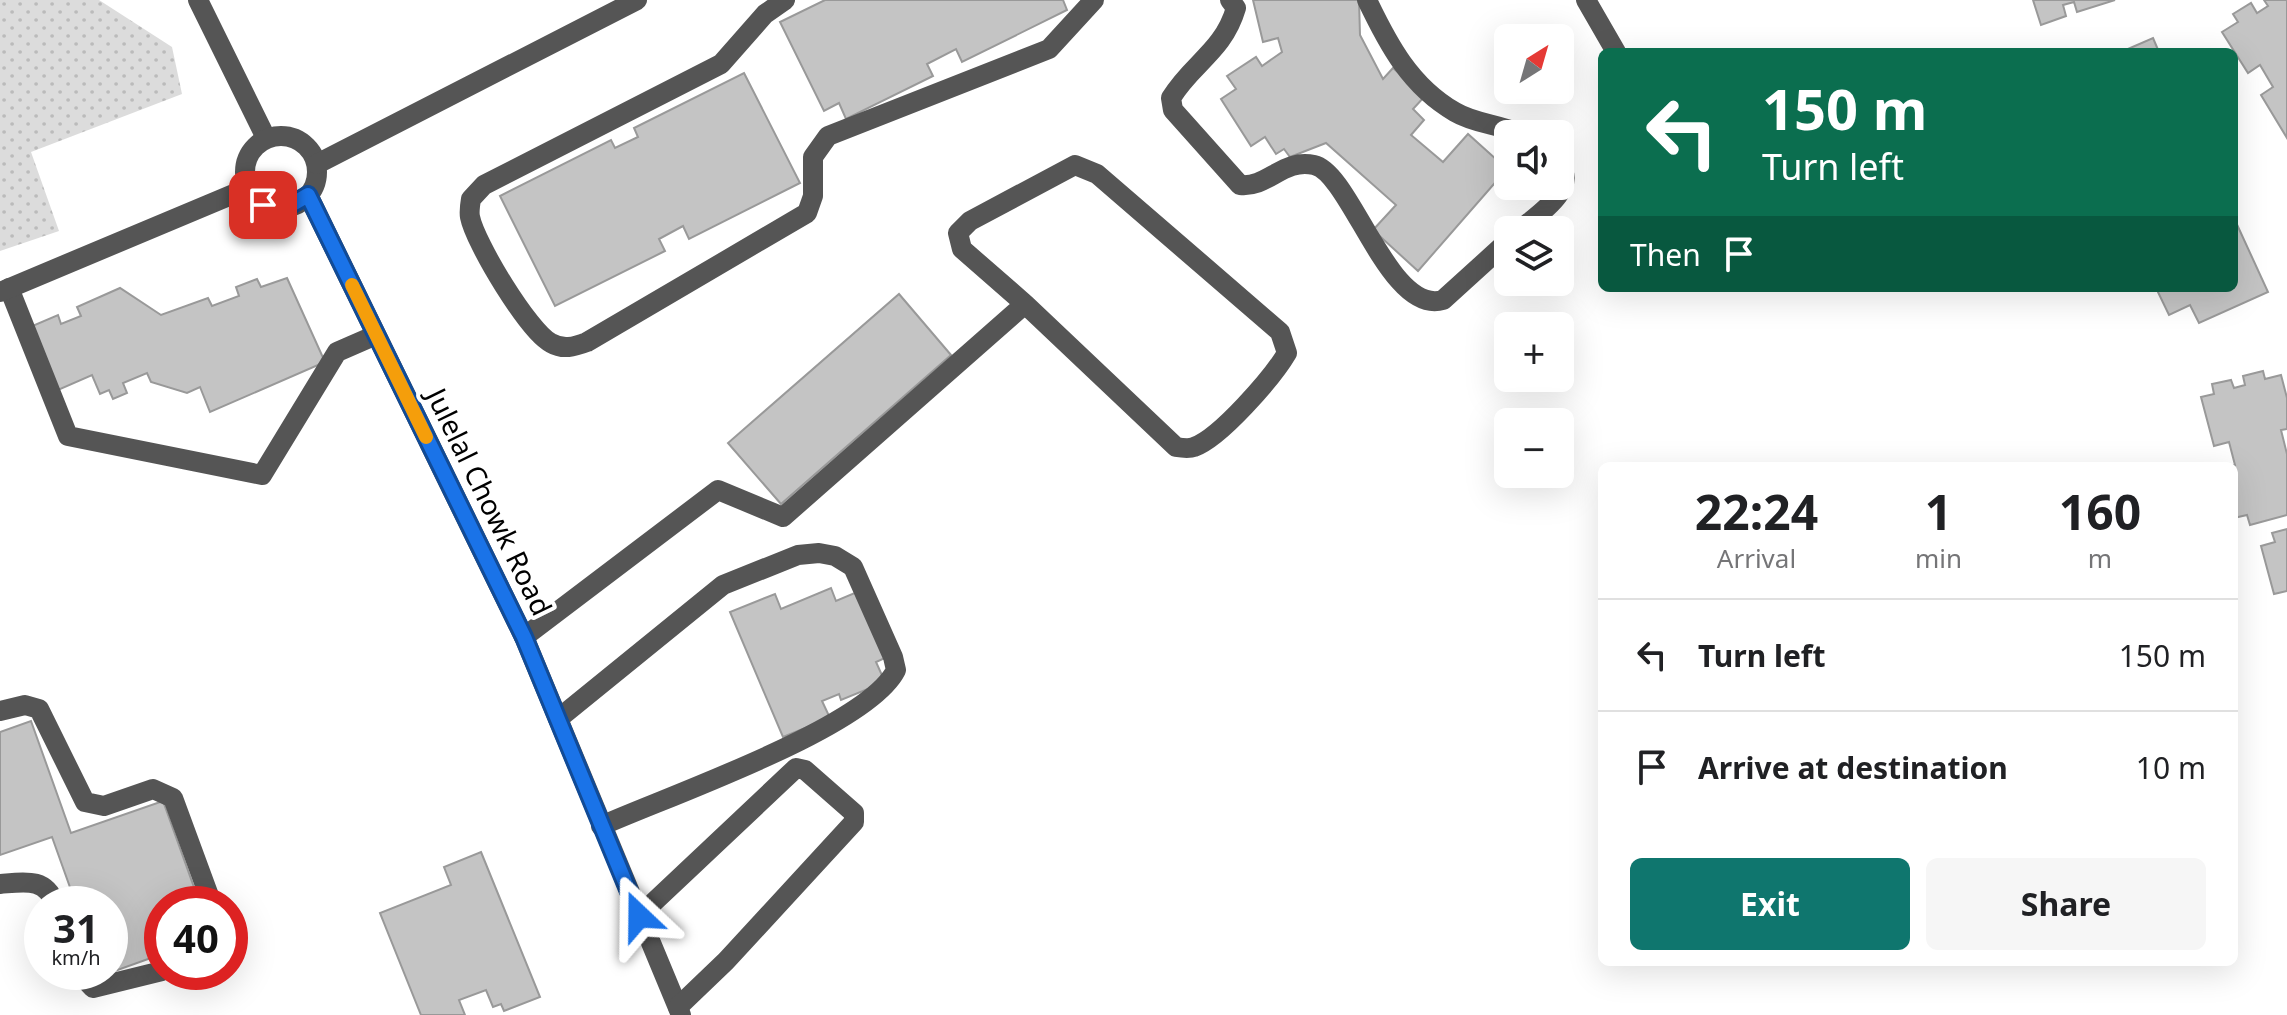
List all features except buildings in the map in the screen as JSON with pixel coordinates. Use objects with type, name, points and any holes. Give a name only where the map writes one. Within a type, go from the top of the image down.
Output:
[{"type":"street","points":[[198,0],[266,138]]},
{"type":"street","points":[[317,164],[637,0]]},
{"type":"street","points":[[785,0],[765,14],[721,64],[484,185],[471,199],[469,216],[476,235],[536,333],[553,345],[570,348],[587,342],[793,222],[807,213],[813,196],[813,157],[828,136],[1049,49],[1094,0]]},
{"type":"street","points":[[1230,0],[1236,8],[1223,39],[1179,84],[1171,98],[1173,110],[1240,185],[1255,187],[1295,164],[1316,165],[1333,178],[1384,260],[1423,300],[1433,303],[1443,300],[1494,254]]},
{"type":"street","points":[[1367,0],[1393,54],[1425,90],[1456,113],[1494,125]]},
{"type":"street","points":[[1586,0],[1614,48]]},
{"type":"street","points":[[291,137],[303,143],[317,164],[317,176],[308,195],[298,205],[275,209],[263,205],[248,188],[244,165],[248,154],[266,138],[291,137]]},
{"type":"street","points":[[1075,165],[1097,174],[1280,332],[1287,353],[1273,377],[1207,439],[1192,449],[1176,447],[1025,304],[962,249],[958,233],[970,221],[1075,165]]},
{"type":"street","points":[[248,188],[4,290],[68,436],[262,475],[337,352],[376,335]]},
{"type":"street","name":"Julelal Chowk Road","points":[[308,195],[524,637],[680,1011]]},
{"type":"street","points":[[1536,216],[1553,200]]},
{"type":"street","points":[[524,637],[718,490],[783,517],[1025,304]]},
{"type":"street","points":[[558,719],[723,585],[798,555],[819,553],[835,556],[853,567],[893,657],[896,670],[880,692],[791,747],[601,826]]},
{"type":"street","points":[[0,711],[25,705],[39,709],[85,802],[104,806],[153,789],[173,798],[205,886]]},
{"type":"street","points":[[639,916],[796,768],[805,770],[854,813],[854,822],[680,1011]]},
{"type":"street","points":[[0,884],[34,881],[42,886]]},
{"type":"shaded area","points":[[0,0],[99,0],[172,47],[182,94],[31,152],[59,231],[0,251]]},
{"type":"slow traffic","points":[[352,285],[426,437]]},
{"type":"route","points":[[263,205],[275,209],[286,208],[298,205],[308,195],[524,637],[639,916]]}]
